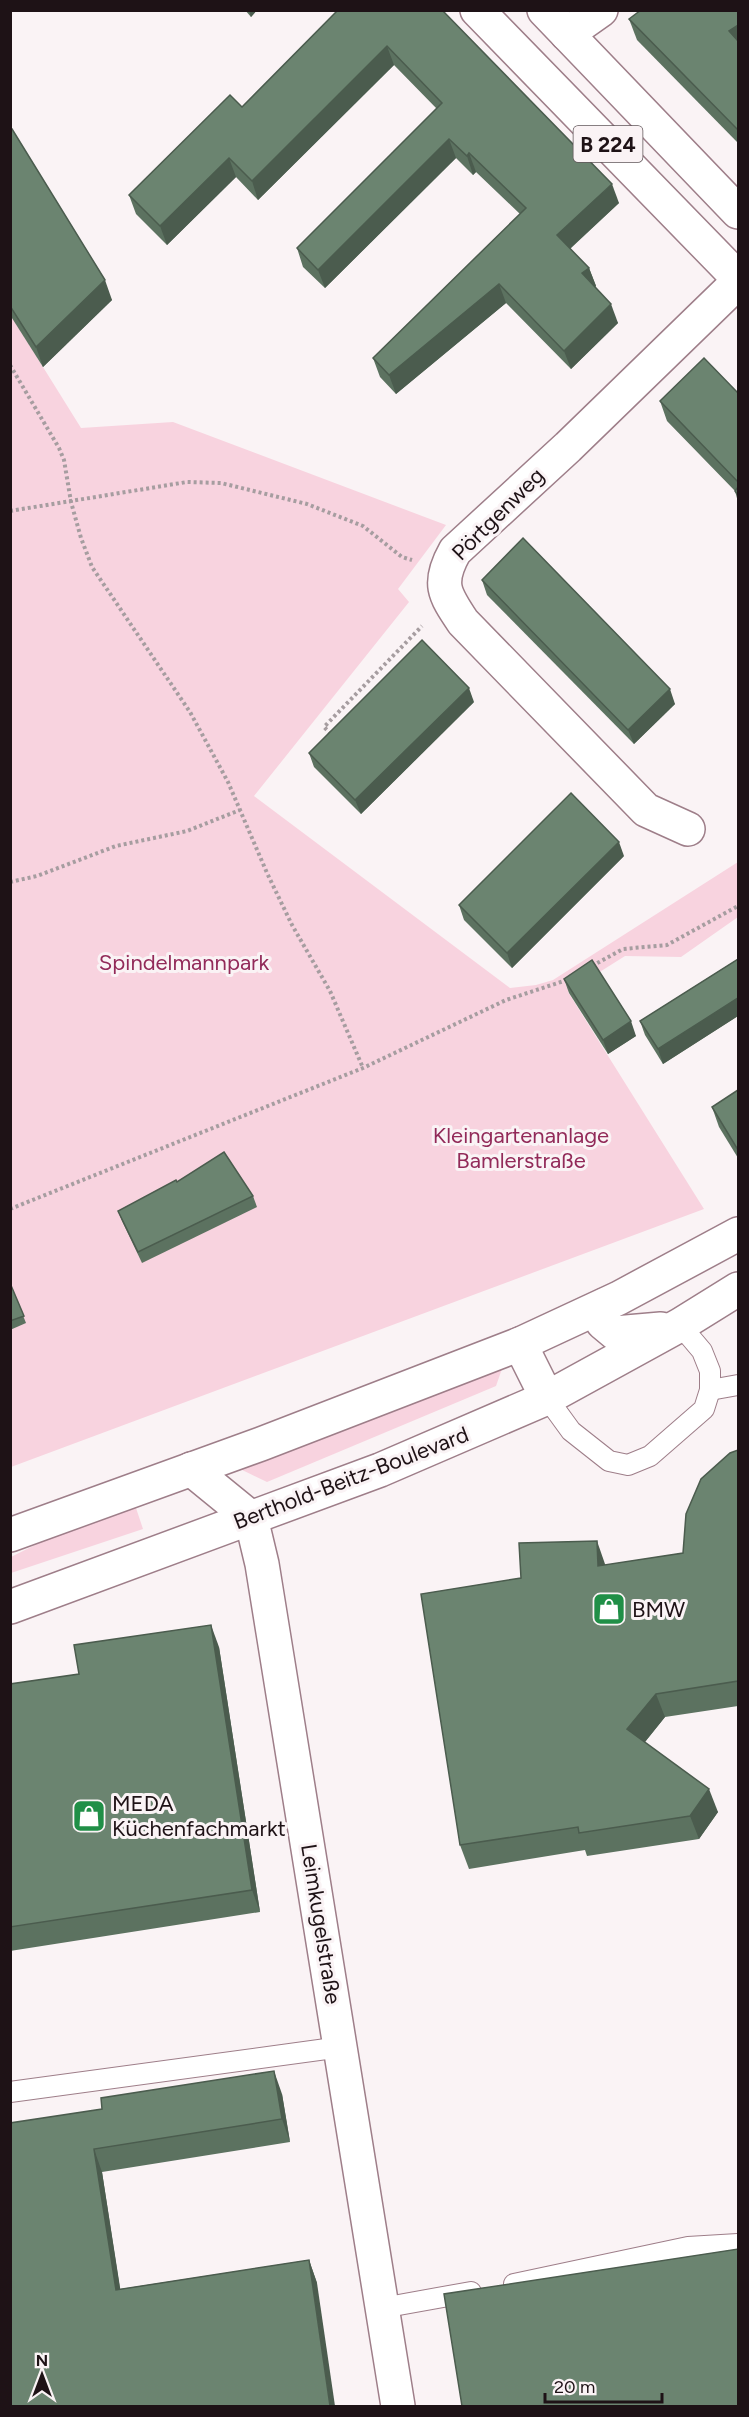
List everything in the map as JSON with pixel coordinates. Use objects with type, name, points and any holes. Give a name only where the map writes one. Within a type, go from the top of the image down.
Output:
[{"type":"main road","name":"B 224","points":[[477,10],[738,280]]},
{"type":"main road","name":"B 224","points":[[544,10],[738,212]]},
{"type":"main road","points":[[567,34],[601,10]]},
{"type":"main road","name":"Pörtgenweg","points":[[446,585],[455,551],[568,447],[738,280]]},
{"type":"main road","points":[[446,585],[463,622],[646,810],[687,829]]},
{"type":"main road","points":[[10,1534],[191,1469],[520,1344],[605,1305],[738,1234]]},
{"type":"main road","name":"Berthold-Beitz-Boulevard","points":[[10,1607],[380,1470],[547,1398],[680,1325],[738,1289]]},
{"type":"main road","name":"Berthold-Beitz-Boulevard","points":[[605,1305],[602,1310],[603,1323],[615,1333],[642,1332],[680,1325]]},
{"type":"main road","points":[[520,1344],[547,1398]]},
{"type":"main road","points":[[191,1469],[251,1518]]},
{"type":"main road","name":"Leimkugelstraße","points":[[251,1518],[262,1564],[398,2406]]},
{"type":"lane","points":[[547,1398],[572,1431],[609,1461],[628,1465],[650,1456],[704,1408],[710,1390],[710,1371],[702,1351],[680,1325]]},
{"type":"lane","points":[[710,1390],[738,1385]]},
{"type":"lane","points":[[10,2092],[341,2047]]},
{"type":"lane","points":[[382,2308],[492,2288],[687,2247],[738,2244]]},
{"type":"path","points":[[10,365],[59,448],[66,469],[71,502],[92,567],[190,712],[228,782],[292,925],[330,991],[363,1068]]},
{"type":"path","points":[[10,511],[187,482],[221,483],[316,508],[363,526],[402,557],[446,585],[387,662],[324,727],[339,742]]},
{"type":"path","points":[[387,662],[396,669]]},
{"type":"path","points":[[10,882],[37,876],[125,843],[187,831],[240,810]]},
{"type":"path","points":[[584,971],[623,949],[667,945],[738,906]]},
{"type":"path","points":[[10,1209],[363,1068],[506,1000],[564,982],[574,976]]},
{"type":"green space","name":"Spindelmannpark","points":[[10,314],[81,428],[173,422],[446,525],[398,589],[409,602],[254,796],[510,988],[536,985],[553,980],[738,862],[738,917],[681,957],[625,956],[568,992],[704,1209],[11,1467]]},
{"type":"green space","points":[[504,1363],[496,1386],[267,1482],[236,1467]]},
{"type":"green space","points":[[135,1505],[143,1529],[11,1573],[11,1557],[61,1532]]},
{"type":"building","points":[[338,10],[442,10],[612,184],[557,235],[589,268],[582,273],[611,304],[564,351],[499,284],[389,375],[373,358],[526,208],[469,153],[467,156],[449,139],[318,270],[297,248],[442,103],[387,46],[252,181],[229,158],[160,226],[129,195],[230,95],[242,107]]},
{"type":"building","points":[[641,10],[738,10],[738,25],[729,31],[738,41],[738,130],[629,19]]},
{"type":"building","points":[[12,129],[105,280],[36,347],[10,306],[10,130]]},
{"type":"building","points":[[704,358],[738,393],[738,482],[660,401]]},
{"type":"building","points":[[523,538],[670,689],[628,730],[482,580]]},
{"type":"building","points":[[422,640],[469,688],[355,800],[309,753]]},
{"type":"building","points":[[571,793],[619,842],[507,953],[459,905]]},
{"type":"building","points":[[738,959],[738,998],[658,1049],[640,1021]]},
{"type":"building","points":[[592,960],[631,1021],[603,1040],[564,979]]},
{"type":"building","points":[[738,1090],[738,1150],[712,1107]]},
{"type":"building","points":[[224,1152],[253,1196],[138,1252],[118,1211],[176,1180],[177,1182]]},
{"type":"building","points":[[10,1283],[24,1316],[10,1321]]},
{"type":"building","points":[[738,1450],[738,1681],[656,1694],[627,1729],[709,1789],[690,1816],[579,1833],[578,1827],[460,1845],[421,1594],[521,1578],[519,1543],[597,1541],[598,1566],[683,1553],[686,1514],[701,1479],[730,1453]]},
{"type":"building","name":"MEDA Küchenfachmarkt","points":[[211,1625],[252,1890],[10,1927],[10,1684],[79,1674],[74,1645]]},
{"type":"building","points":[[274,2071],[282,2119],[94,2149],[116,2290],[309,2260],[330,2406],[10,2406],[10,2123],[102,2109],[101,2098]]},
{"type":"building","points":[[738,2249],[738,2406],[462,2406],[444,2294]]},
{"type":"place","name":"BMW","points":[[609,1609]]},
{"type":"place","name":"MEDA Küchenfachmarkt","points":[[89,1816]]},
{"type":"park label","name":"Kleingartenanlage Bamlerstraße","points":[[521,1148]]}]
